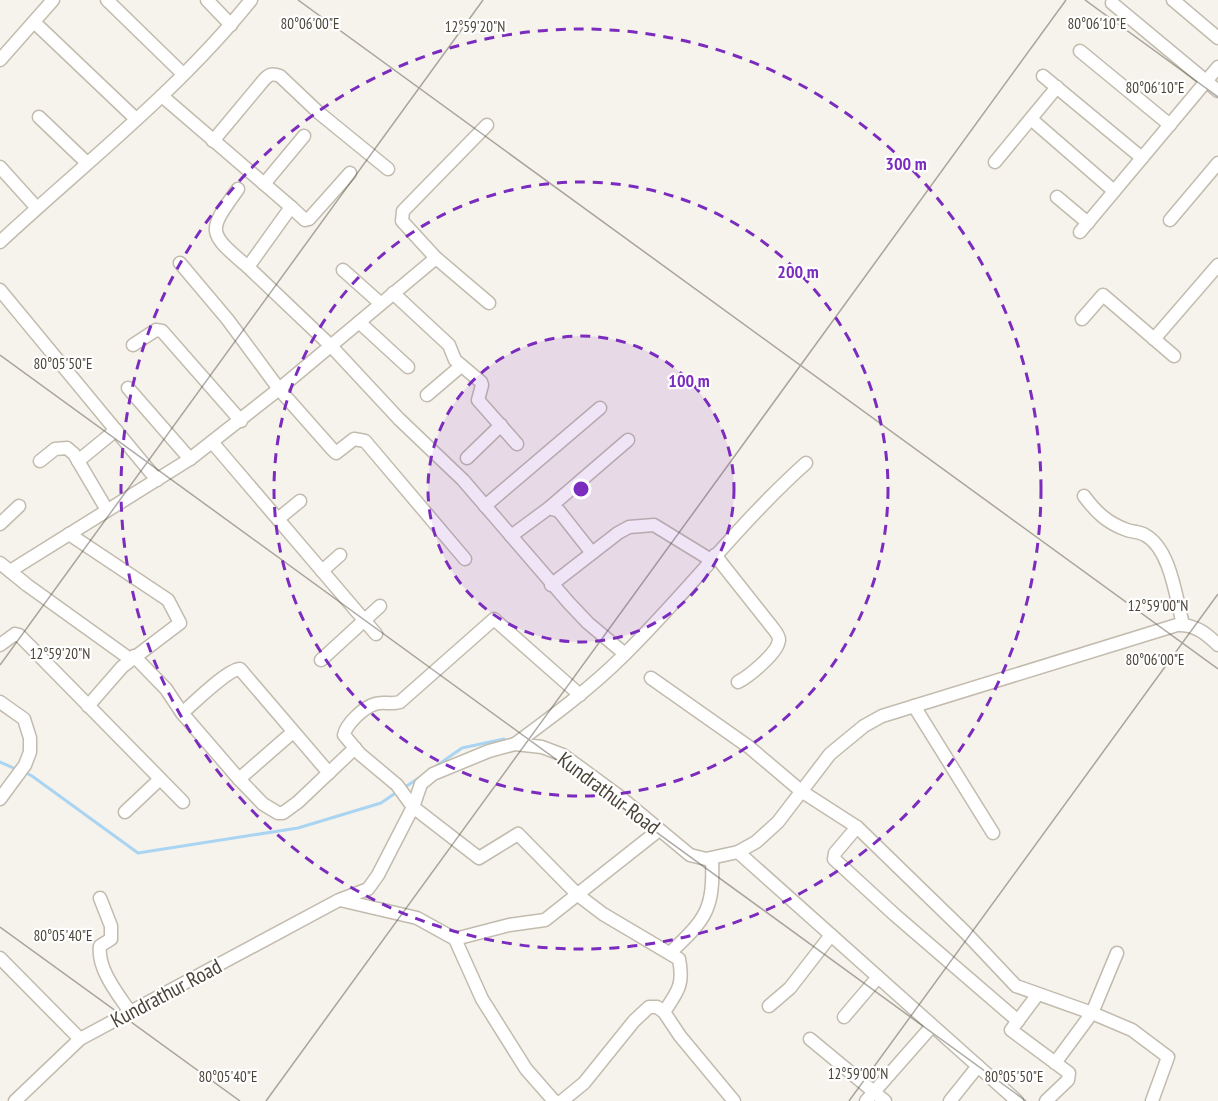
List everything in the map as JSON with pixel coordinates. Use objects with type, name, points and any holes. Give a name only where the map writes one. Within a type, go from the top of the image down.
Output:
[{"type":"street","points":[[0,60],[53,0]]},
{"type":"street","points":[[107,0],[183,74]]},
{"type":"street","points":[[207,0],[231,25]]},
{"type":"street","points":[[0,242],[162,96],[231,25],[251,0]]},
{"type":"street","points":[[1177,1],[1218,38]]},
{"type":"street","points":[[1120,4],[1218,91]]},
{"type":"street","points":[[34,22],[136,119]]},
{"type":"street","points":[[1080,51],[1170,125]]},
{"type":"street","points":[[1057,197],[1084,228],[1218,68]]},
{"type":"street","points":[[213,141],[262,81],[273,73],[280,76],[318,112],[388,169]]},
{"type":"street","points":[[1043,76],[1142,158]]},
{"type":"street","points":[[995,162],[1057,87]]},
{"type":"street","points":[[162,96],[305,220],[309,219],[350,173]]},
{"type":"street","points":[[39,117],[87,163]]},
{"type":"street","points":[[1031,119],[1114,191]]},
{"type":"street","points":[[487,125],[402,211],[402,221],[435,258],[489,303]]},
{"type":"street","points":[[264,184],[304,136]]},
{"type":"street","points":[[1170,220],[1218,163]]},
{"type":"street","points":[[0,166],[37,208]]},
{"type":"street","points":[[238,189],[215,222],[214,232],[220,242],[331,346],[399,419],[463,480],[552,585],[588,623],[625,654]]},
{"type":"street","points":[[248,267],[291,207]]},
{"type":"street","points":[[10,571],[190,459],[241,421],[435,258]]},
{"type":"street","points":[[180,263],[228,320],[331,457],[354,439],[365,441],[465,559]]},
{"type":"street","points":[[1154,339],[1218,265]]},
{"type":"street","points":[[343,270],[380,303]]},
{"type":"street","points":[[0,290],[157,480]]},
{"type":"street","points":[[393,293],[449,345],[455,360],[481,382],[478,400],[517,444]]},
{"type":"street","points":[[1082,319],[1102,295],[1174,356]]},
{"type":"street","points":[[358,322],[408,367]]},
{"type":"street","points":[[133,345],[156,330],[162,331],[241,421]]},
{"type":"street","points":[[427,395],[461,366]]},
{"type":"street","points":[[128,388],[190,459]]},
{"type":"street","points":[[485,506],[600,408]]},
{"type":"street","points":[[467,458],[501,425]]},
{"type":"street","points":[[78,461],[116,430]]},
{"type":"street","points":[[511,536],[628,440]]},
{"type":"street","points":[[212,442],[376,634]]},
{"type":"street","points":[[40,461],[62,447],[67,447],[107,510]]},
{"type":"street","points":[[515,744],[580,695],[625,654],[776,490],[806,463]]},
{"type":"street","points":[[1084,496],[1105,520],[1145,535],[1153,541],[1171,570],[1183,624],[1198,629],[1218,645]]},
{"type":"street","points":[[278,519],[300,501]]},
{"type":"street","points":[[0,524],[19,506]]},
{"type":"street","points":[[549,507],[559,511],[592,553]]},
{"type":"street","points":[[552,585],[618,532],[629,527],[654,525],[713,557],[777,634],[779,642],[776,648],[752,674],[738,682]]},
{"type":"street","points":[[69,534],[168,600],[180,623],[132,658],[88,706]]},
{"type":"street","points":[[322,571],[339,555]]},
{"type":"street","points":[[0,563],[132,658],[166,689],[182,713],[263,804],[278,813],[283,813],[298,802],[355,748]]},
{"type":"street","points":[[321,660],[380,606]]},
{"type":"street","points":[[580,695],[494,619],[400,702],[392,705],[375,704],[353,719],[346,726],[344,735],[355,748],[397,785],[409,801],[479,858],[518,834],[578,895],[603,914],[679,959],[683,976],[676,994],[664,1012]]},
{"type":"street","name":"Kundrathur Road","points":[[15,1101],[80,1039],[339,900],[368,889],[386,861],[409,801],[420,786],[433,774],[489,751],[515,744],[542,747],[563,755],[619,796],[690,855],[706,859],[712,858],[738,852],[756,842],[778,822],[830,754],[864,726],[882,716],[1137,636],[1183,624]]},
{"type":"street","points":[[0,645],[15,634],[19,635],[183,802]]},
{"type":"street","points":[[182,713],[225,675],[237,668],[244,672],[328,773]]},
{"type":"street","points":[[651,678],[749,747],[801,791],[856,827],[965,932],[1016,986],[1132,1030],[1168,1057],[1152,1101]]},
{"type":"street","points":[[0,702],[24,719],[30,738],[30,752],[22,769],[0,799]]},
{"type":"street","points":[[914,706],[993,833]]},
{"type":"street","points":[[239,778],[293,732]]},
{"type":"street","points":[[125,812],[160,779]]},
{"type":"street","points":[[856,827],[835,853],[834,859],[1018,1021]]},
{"type":"street","points":[[455,939],[509,925],[545,920],[658,830]]},
{"type":"street","points":[[738,852],[1017,1101]]},
{"type":"street","points":[[670,953],[685,939],[706,912],[710,902],[712,858]]},
{"type":"street","points":[[100,898],[111,926],[112,936],[100,946],[99,955],[112,985],[130,1012]]},
{"type":"street","points":[[339,900],[417,918],[455,939],[482,999],[526,1069],[554,1101]]},
{"type":"street","points":[[769,1006],[790,988],[831,935]]},
{"type":"street","points":[[1055,1063],[1092,1013],[1117,953]]},
{"type":"street","points":[[0,960],[80,1039]]},
{"type":"street","points":[[844,1017],[878,977]]},
{"type":"street","points":[[1038,994],[1011,1030],[1069,1073],[1069,1077],[1046,1101]]},
{"type":"street","points":[[562,1101],[584,1083],[649,1006],[657,1006],[664,1012],[680,1036],[734,1101]]},
{"type":"street","points":[[870,1097],[932,1026]]},
{"type":"street","points":[[810,1039],[870,1097],[885,1101]]},
{"type":"street","points":[[950,1101],[978,1066]]},
{"type":"waterway","points":[[432,769],[462,748],[504,739]]},
{"type":"waterway","points":[[0,762],[18,770]]},
{"type":"waterway","points":[[24,772],[138,853],[298,828],[381,803],[397,792]]},
{"type":"waterway","points":[[402,789],[422,776]]}]
